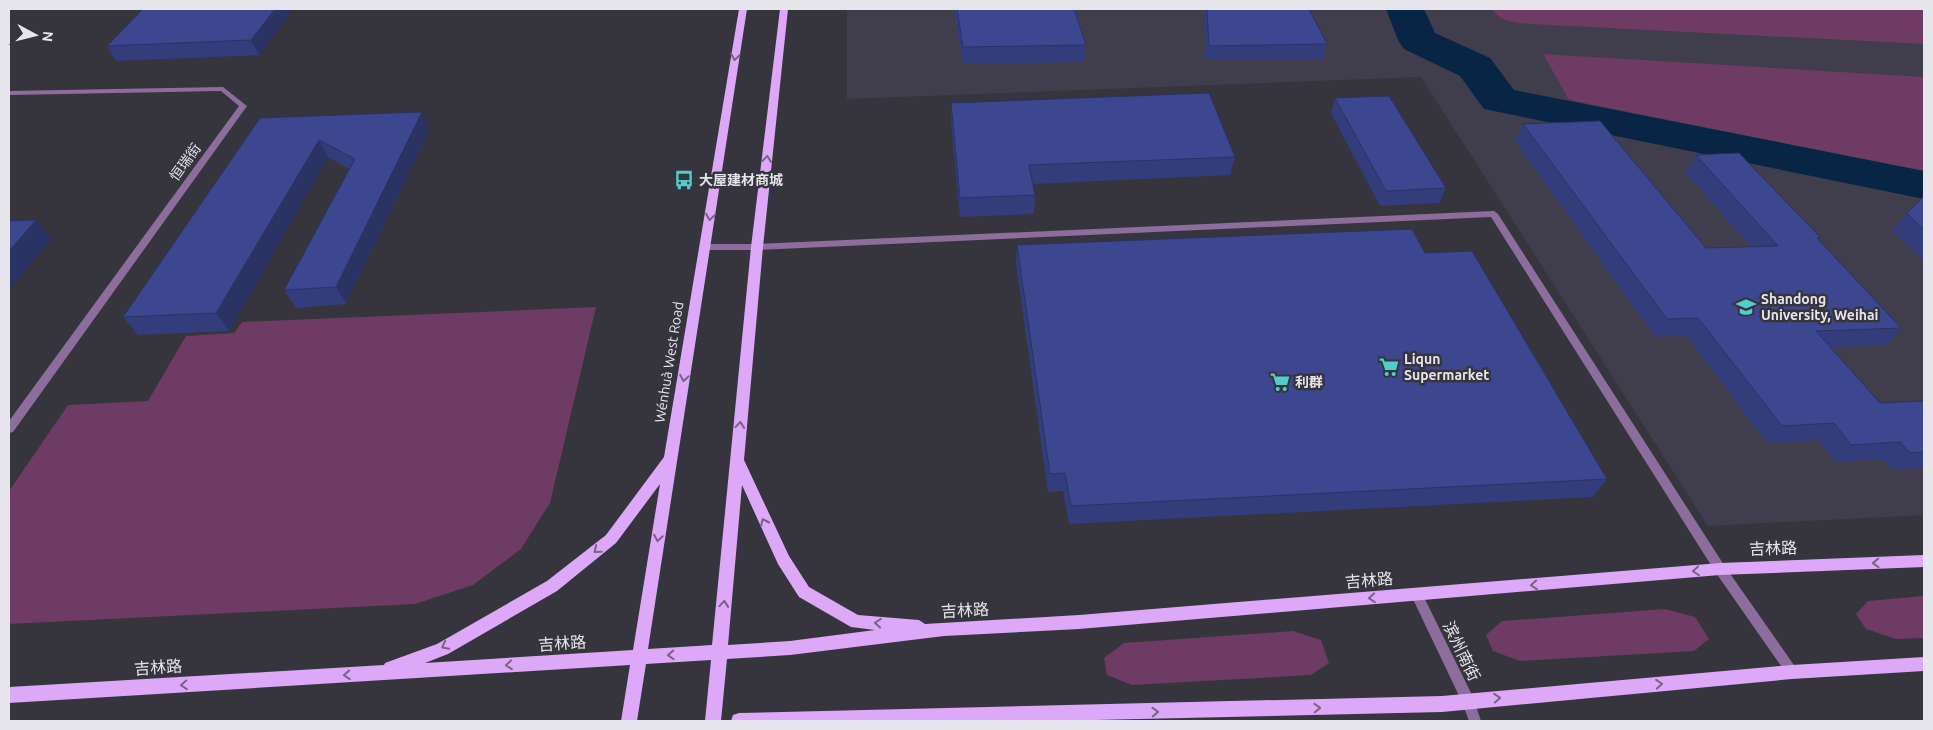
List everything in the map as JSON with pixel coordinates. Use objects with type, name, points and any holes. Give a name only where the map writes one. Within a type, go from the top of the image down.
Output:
[{"type":"main road","name":"Wénhuà West Road","points":[[629,721],[743,9]]},
{"type":"main road","points":[[713,721],[757,247],[784,9]]},
{"type":"main road","points":[[381,672],[442,649],[552,586],[610,539],[671,458]]},
{"type":"main road","points":[[737,458],[783,560],[804,592],[856,622],[944,629]]},
{"type":"main road","name":"吉林路","points":[[9,695],[790,648],[944,629],[1079,622],[1720,569],[1924,561]]},
{"type":"main road","points":[[739,721],[1442,704],[1792,672],[1924,664]]},
{"type":"main road","points":[[920,721],[937,717]]},
{"type":"street","name":"恒瑞街","points":[[9,93],[223,89],[242,106],[9,429]]},
{"type":"street","points":[[705,247],[757,247],[1494,214],[1720,569],[1792,672]]},
{"type":"street","name":"滨州南街","points":[[1417,595],[1468,701],[1475,721]]},
{"type":"shaded area","name":"Shandong University, Weihai","points":[[847,9],[1924,9],[1924,515],[1708,526],[1421,77],[847,99]]},
{"type":"shaded area","points":[[1492,9],[1924,9],[1924,44],[1525,24],[1499,17]]},
{"type":"shaded area","points":[[1543,54],[1924,77],[1924,171],[1569,100]]},
{"type":"shaded area","points":[[596,307],[550,503],[521,549],[473,585],[415,604],[9,624],[9,491],[68,405],[148,401],[186,336],[234,333],[242,322]]},
{"type":"shaded area","points":[[1924,596],[1924,638],[1896,639],[1866,629],[1856,614],[1868,601]]},
{"type":"shaded area","points":[[1665,609],[1695,617],[1709,639],[1694,651],[1520,661],[1493,651],[1486,635],[1502,621]]},
{"type":"shaded area","points":[[1293,631],[1321,640],[1329,663],[1311,675],[1132,685],[1107,675],[1104,658],[1124,643]]},
{"type":"building","points":[[143,9],[275,9],[251,40],[107,46]]},
{"type":"building","points":[[957,9],[1074,9],[1086,45],[963,47]]},
{"type":"building","points":[[1207,9],[1309,9],[1327,44],[1209,46]]},
{"type":"building","points":[[1209,93],[1235,157],[1029,165],[1035,195],[960,198],[951,103]]},
{"type":"building","points":[[1389,96],[1446,188],[1386,191],[1335,98]]},
{"type":"building","points":[[422,112],[336,287],[284,290],[355,159],[319,140],[216,313],[123,317],[260,118]]},
{"type":"building","points":[[1600,121],[1706,248],[1778,246],[1696,155],[1739,153],[1820,237],[1817,238],[1901,328],[1816,331],[1880,403],[1924,401],[1924,452],[1910,453],[1900,442],[1851,445],[1834,423],[1782,426],[1698,318],[1667,319],[1523,124]]},
{"type":"building","points":[[1924,198],[1924,230],[1907,213]]},
{"type":"building","points":[[36,220],[9,251],[9,221]]},
{"type":"building","name":"利群","points":[[1412,229],[1425,253],[1472,251],[1607,479],[1071,506],[1065,473],[1050,474],[1017,245]]},
{"type":"waterway","points":[[1405,9],[1418,40],[1475,67],[1499,100],[1924,185]]},
{"type":"place","name":"大屋建材商城","points":[[684,180]]},
{"type":"place","name":"Shandong University, Weihai","points":[[1746,307]]},
{"type":"place","name":"Liqun Supermarket","points":[[1389,367]]},
{"type":"place","name":"利群","points":[[1280,382]]}]
